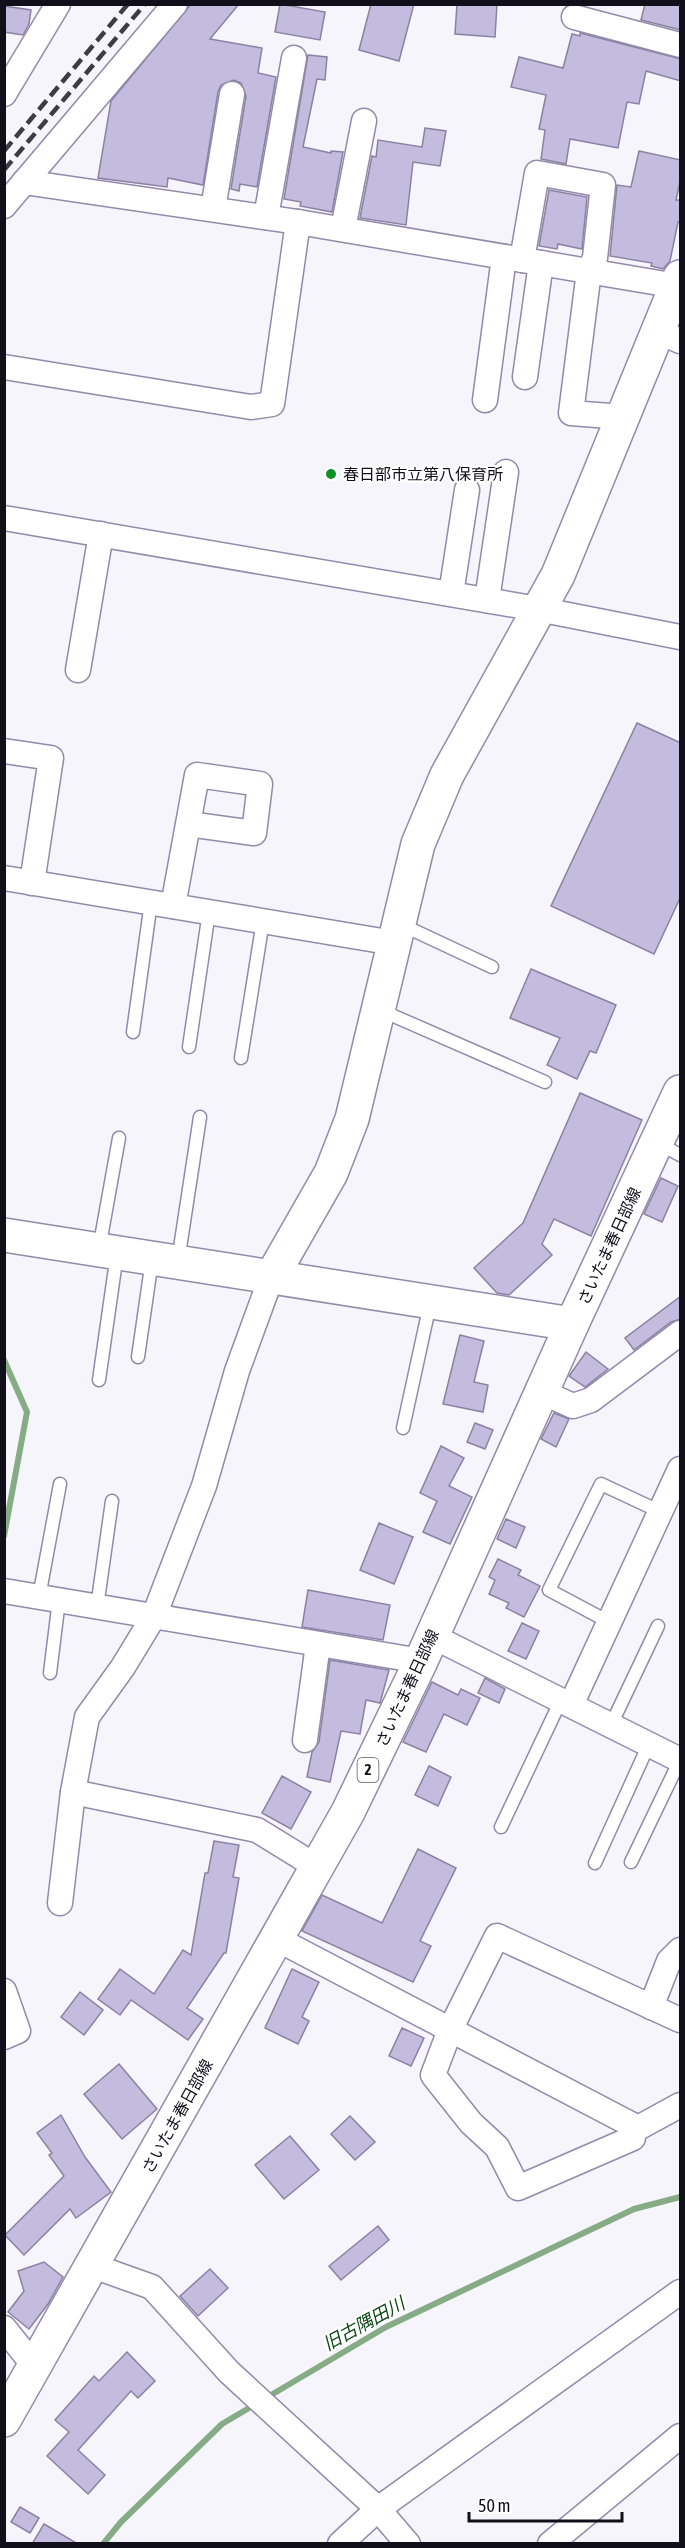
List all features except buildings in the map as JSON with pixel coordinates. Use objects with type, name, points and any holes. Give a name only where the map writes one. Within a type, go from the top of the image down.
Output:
[{"type":"street","points":[[4,94],[58,4]]},
{"type":"street","points":[[4,206],[175,4]]},
{"type":"street","points":[[574,17],[681,45]]},
{"type":"street","points":[[266,217],[294,58]]},
{"type":"street","points":[[213,209],[232,94]]},
{"type":"street","points":[[343,230],[364,121]]},
{"type":"street","points":[[485,400],[522,260],[537,173],[603,184],[595,258],[589,271],[571,413],[623,417]]},
{"type":"street","points":[[24,182],[298,222],[589,271],[679,281],[669,336],[623,417],[558,575],[447,775],[418,844],[352,1119],[331,1173],[271,1278],[237,1371],[204,1486],[154,1616],[123,1667],[87,1717],[73,1792],[60,1903]]},
{"type":"street","points":[[4,367],[251,407],[272,404],[298,222]]},
{"type":"street","points":[[522,260],[525,377]]},
{"type":"street","points":[[487,600],[506,472]]},
{"type":"street","points":[[451,594],[467,490]]},
{"type":"street","points":[[4,518],[487,600],[681,637]]},
{"type":"street","points":[[78,670],[101,534]]},
{"type":"street","points":[[4,752],[51,758],[32,883]]},
{"type":"street","points":[[162,904],[188,824]]},
{"type":"street","points":[[4,878],[263,921],[396,933]]},
{"type":"street","name":"さいたま春日部線","points":[[4,2421],[348,1812],[426,1648],[572,1324],[669,1149],[681,1092]]},
{"type":"street","points":[[4,1234],[572,1324]]},
{"type":"street","points":[[542,1392],[573,1406],[591,1400],[680,1335]]},
{"type":"street","points":[[566,1703],[609,1622],[681,1469]]},
{"type":"street","points":[[4,1591],[318,1644],[426,1648],[566,1703],[680,1760]]},
{"type":"street","points":[[305,1740],[318,1644]]},
{"type":"street","points":[[73,1792],[257,1830],[317,1867]]},
{"type":"street","points":[[632,2125],[633,2138],[518,2188],[497,2147],[471,2123],[433,2075],[450,2030],[497,1936],[681,2020]]},
{"type":"street","points":[[276,1939],[638,2128],[681,2105]]},
{"type":"street","points":[[651,2007],[669,1961],[681,1950]]},
{"type":"street","points":[[4,1991],[18,2031],[4,2037]]},
{"type":"street","points":[[93,2266],[152,2287],[229,2372],[378,2509],[408,2544]]},
{"type":"street","points":[[340,2544],[378,2509],[681,2292]]},
{"type":"street","points":[[4,2328],[36,2368]]},
{"type":"street","points":[[555,2542],[681,2436]]},
{"type":"lane","points":[[133,1032],[162,904]]},
{"type":"lane","points":[[189,1047],[209,912]]},
{"type":"lane","points":[[241,1058],[263,921]]},
{"type":"lane","points":[[396,933],[492,967]]},
{"type":"lane","points":[[379,1010],[545,1083]]},
{"type":"lane","points":[[138,1357],[165,1261],[200,1117]]},
{"type":"lane","points":[[99,1380],[118,1138]]},
{"type":"lane","points":[[403,1428],[430,1302]]},
{"type":"lane","points":[[50,1673],[49,1598],[60,1484]]},
{"type":"lane","points":[[609,1622],[549,1590],[601,1484],[661,1512]]},
{"type":"lane","points":[[97,1606],[112,1501]]},
{"type":"lane","points":[[611,1725],[658,1626]]},
{"type":"lane","points":[[501,1827],[566,1703]]},
{"type":"lane","points":[[595,1863],[649,1744]]},
{"type":"lane","points":[[631,1862],[680,1760]]},
{"type":"waterway","points":[[4,1360],[27,1412],[4,1536]]},
{"type":"waterway","name":"旧古隅田川","points":[[266,2398],[386,2327],[634,2209],[680,2197]]},
{"type":"waterway","name":"旧古隅田川","points":[[103,2544],[121,2522],[222,2424],[254,2405]]},
{"type":"railway","points":[[4,151],[128,4]]},
{"type":"railway","points":[[4,170],[145,4]]},
{"type":"place","name":"春日部市立第八保育所","points":[[331,474]]}]
